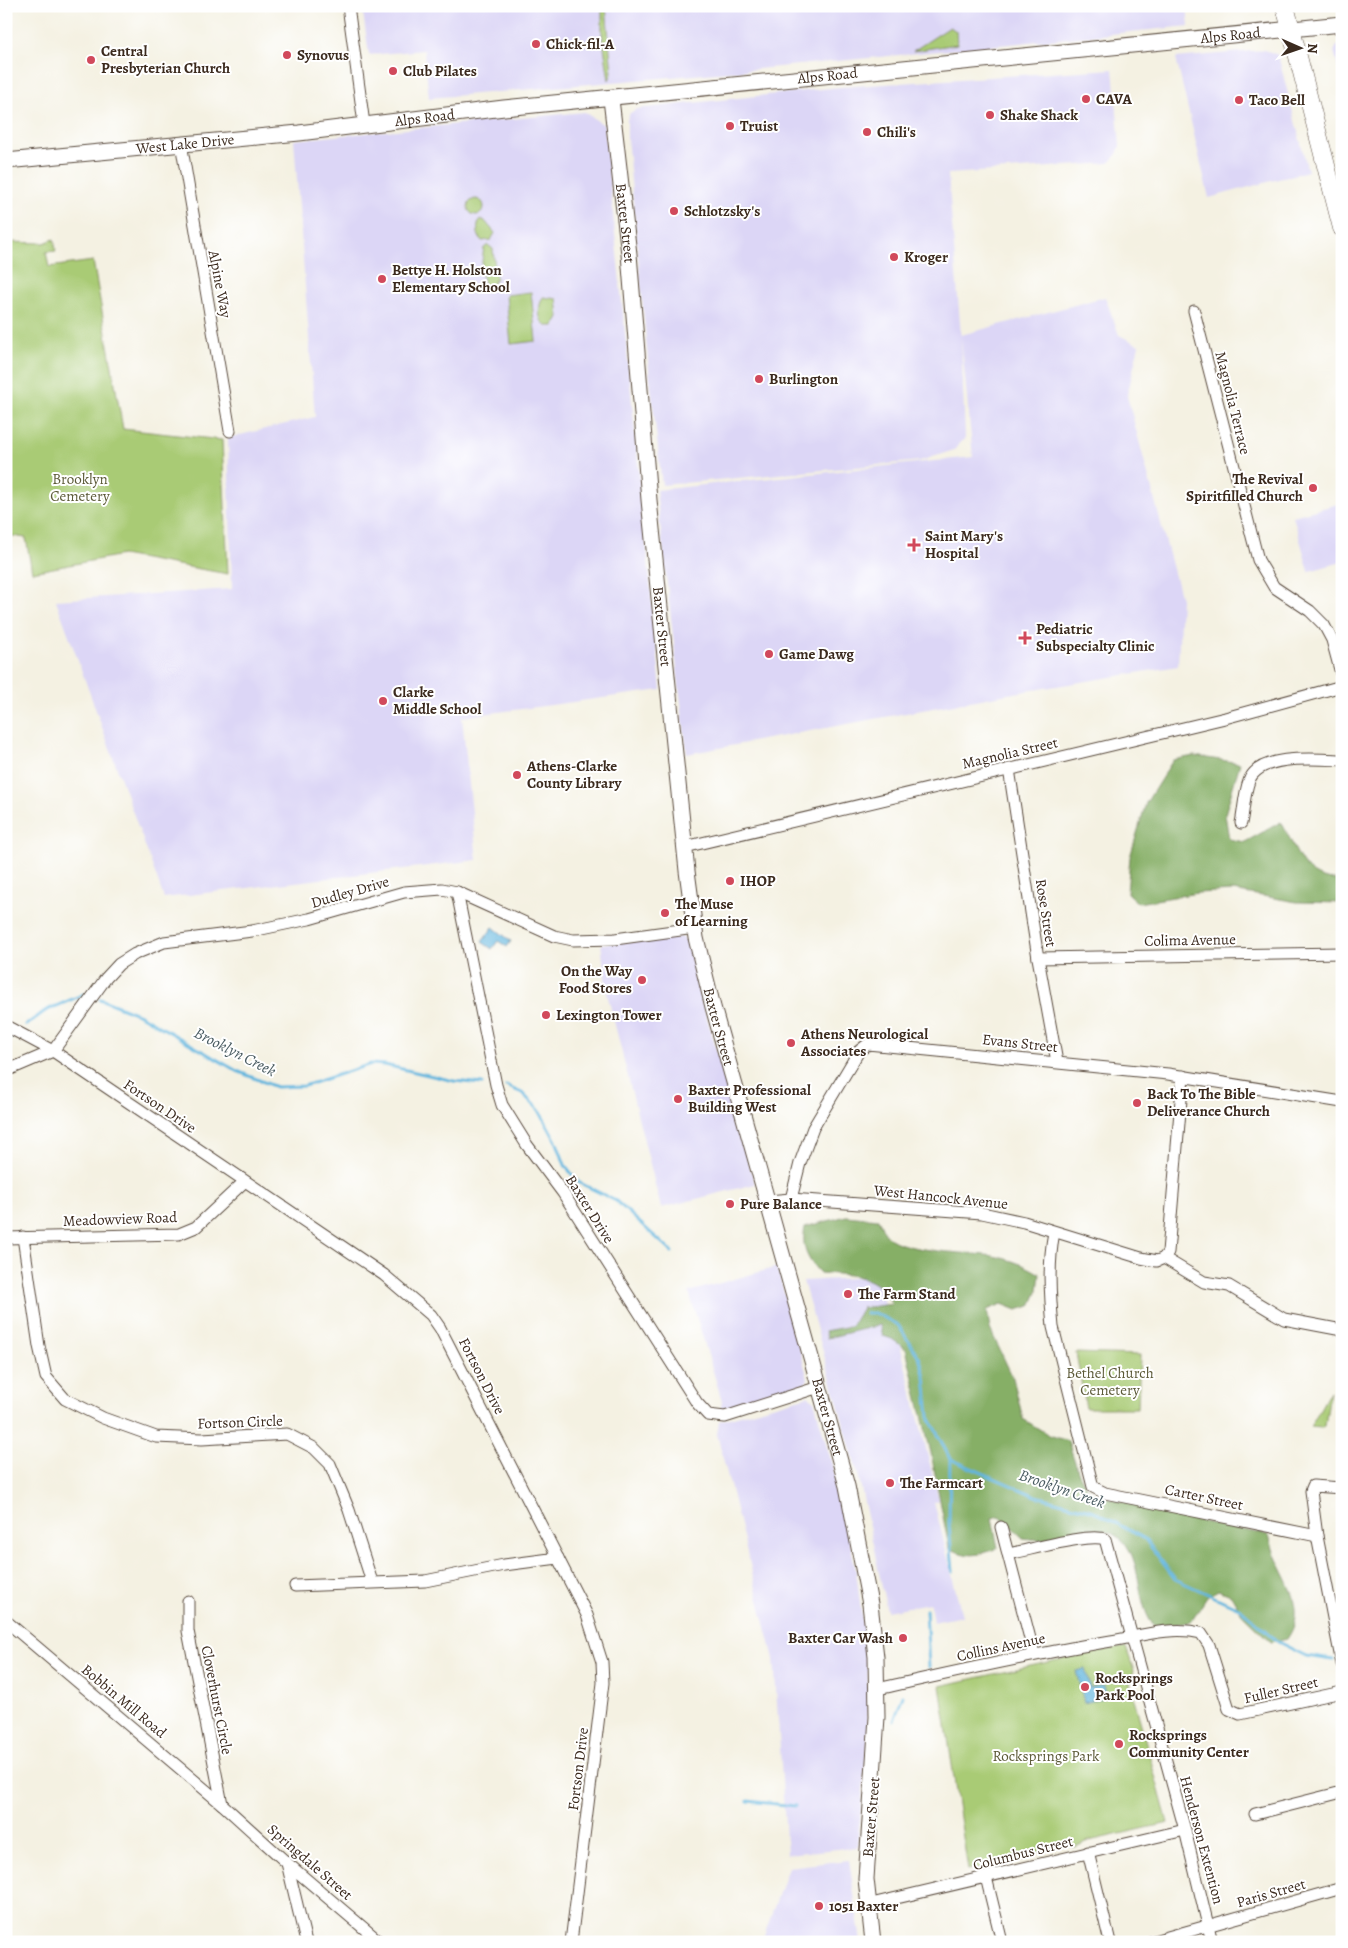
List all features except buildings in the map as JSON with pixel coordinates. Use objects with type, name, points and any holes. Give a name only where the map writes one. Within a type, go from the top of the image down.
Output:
[{"type":"main road","points":[[1285,6],[1342,228]]},
{"type":"main road","name":"Alps Road","points":[[364,124],[1342,24]]},
{"type":"main road","name":"Baxter Street","points":[[611,99],[629,254],[649,500],[695,928],[713,1007],[847,1486],[873,1619],[877,1690],[876,1749],[866,1864],[867,1906],[873,1942]]},
{"type":"main road","name":"West Lake Drive","points":[[6,161],[299,133],[364,124]]},
{"type":"street","points":[[348,6],[364,124]]},
{"type":"street","name":"Alpine Way","points":[[180,143],[230,431]]},
{"type":"street","name":"Magnolia Terrace","points":[[1194,312],[1258,560],[1274,587],[1310,611],[1324,625],[1332,640],[1342,677]]},
{"type":"street","name":"Magnolia Street","points":[[685,847],[1225,718],[1342,686]]},
{"type":"street","points":[[1241,823],[1249,780],[1262,767],[1281,760],[1342,760]]},
{"type":"street","name":"Rose Street","points":[[1009,769],[1038,958],[1057,1062]]},
{"type":"street","name":"Dudley Drive","points":[[54,1051],[106,978],[119,964],[135,954],[164,942],[252,931],[309,919],[404,892],[442,889],[457,892],[554,936],[573,940],[615,939],[695,928]]},
{"type":"street","name":"Baxter Drive","points":[[457,892],[496,1085],[502,1105],[527,1145],[563,1193],[697,1403],[708,1415],[725,1416],[820,1387]]},
{"type":"street","name":"Colima Avenue","points":[[1038,958],[1342,953]]},
{"type":"street","name":"Fortson Drive","points":[[6,1026],[54,1051],[244,1182],[384,1274],[431,1315],[453,1351],[587,1615],[602,1662],[601,1710],[571,1942]]},
{"type":"street","name":"Evans Street","points":[[791,1199],[800,1163],[812,1128],[859,1051],[865,1045],[878,1044],[1183,1076],[1342,1102]]},
{"type":"street","points":[[6,1071],[54,1051]]},
{"type":"street","points":[[1183,1076],[1168,1252],[1164,1258],[1204,1282],[1229,1286],[1284,1319],[1342,1330]]},
{"type":"street","name":"Meadowview Road","points":[[6,1238],[179,1234],[196,1227],[244,1182]]},
{"type":"street","name":"West Hancock Avenue","points":[[768,1201],[791,1199],[982,1213],[1024,1222],[1141,1258],[1157,1260],[1164,1258]]},
{"type":"street","name":"Carter Street","points":[[1054,1232],[1050,1262],[1050,1299],[1053,1327],[1093,1487],[1105,1494],[1317,1536]]},
{"type":"street","name":"Fortson Circle","points":[[23,1237],[39,1346],[46,1376],[65,1399],[102,1418],[156,1437],[202,1439],[287,1434],[314,1448],[330,1464],[349,1510],[372,1582]]},
{"type":"street","points":[[1342,1488],[1313,1486],[1311,1493],[1317,1536],[1342,1664]]},
{"type":"street","points":[[1001,1527],[1034,1654]]},
{"type":"street","name":"Henderson Extention","points":[[1008,1554],[1080,1538],[1097,1536],[1105,1539],[1185,1830],[1212,1942]]},
{"type":"street","points":[[295,1586],[425,1581],[504,1565],[558,1558]]},
{"type":"street","name":"Cloverhurst Circle","points":[[188,1601],[188,1631],[222,1804]]},
{"type":"street","name":"Bobbin Mill Road","points":[[6,1621],[222,1804]]},
{"type":"street","name":"Fuller Street","points":[[1132,1637],[1188,1630],[1201,1633],[1209,1645],[1229,1709],[1240,1714],[1342,1692]]},
{"type":"street","name":"Collins Avenue","points":[[877,1690],[1034,1654],[1132,1637]]},
{"type":"street","points":[[1255,1814],[1342,1792]]},
{"type":"street","name":"Springdale Street","points":[[222,1804],[287,1863],[380,1942]]},
{"type":"street","name":"Columbus Street","points":[[867,1906],[1185,1830]]},
{"type":"street","points":[[1088,1852],[1110,1942]]},
{"type":"street","points":[[287,1863],[306,1942]]},
{"type":"street","points":[[986,1877],[1002,1942]]},
{"type":"street","name":"Paris Street","points":[[1150,1942],[1342,1888]]},
{"type":"shaded area","points":[[362,6],[1187,6],[1189,26],[729,72],[429,98],[424,50],[369,55]]},
{"type":"shaded area","points":[[1342,45],[1342,82],[1334,51],[1337,46]]},
{"type":"shaded area","points":[[1264,50],[1278,55],[1308,171],[1209,198],[1176,58]]},
{"type":"shaded area","points":[[1113,69],[1120,146],[1117,154],[1109,163],[948,174],[961,335],[1105,297],[1119,335],[1139,345],[1127,396],[1181,599],[1178,666],[1008,694],[687,754],[656,490],[973,457],[961,338],[965,438],[954,450],[920,461],[662,485],[648,361],[627,137],[627,120],[630,113],[637,109],[841,87]]},
{"type":"shaded area","points":[[584,112],[604,125],[661,690],[462,717],[477,860],[164,898],[56,600],[232,589],[228,438],[315,417],[294,140]]},
{"type":"shaded area","points":[[1342,503],[1342,562],[1309,571],[1293,516]]},
{"type":"shaded area","points":[[681,937],[687,941],[689,946],[699,990],[755,1184],[661,1208],[607,993],[601,944]]},
{"type":"shaded area","points":[[777,1267],[808,1379],[805,1384],[720,1412],[722,1401],[689,1292]]},
{"type":"shaded area","points":[[874,1277],[900,1345],[939,1500],[934,1502],[962,1616],[933,1622],[930,1603],[887,1611],[859,1478],[803,1281]]},
{"type":"shaded area","points":[[808,1396],[814,1400],[839,1490],[856,1571],[868,1665],[868,1741],[857,1847],[787,1854],[774,1659],[717,1434],[719,1421]]},
{"type":"shaded area","points":[[849,1860],[861,1942],[762,1942],[788,1867]]},
{"type":"green space","points":[[602,6],[606,6],[612,73],[609,80],[602,34]]},
{"type":"green space","points":[[950,27],[956,31],[957,44],[913,51]]},
{"type":"green space","points":[[476,199],[484,207],[476,215],[468,207]]},
{"type":"green space","points":[[480,220],[484,220],[495,233],[491,240],[482,241],[480,239],[478,228]]},
{"type":"green space","name":"Brooklyn Cemetery","points":[[54,239],[56,251],[46,252],[49,267],[93,261],[123,429],[222,440],[228,574],[122,555],[32,572],[26,538],[6,535],[6,242],[44,243]]},
{"type":"green space","points":[[488,245],[493,249],[496,278],[492,285],[486,287],[482,279],[482,257],[484,248]]},
{"type":"green space","points":[[531,292],[536,341],[511,344],[506,295]]},
{"type":"green space","points":[[543,297],[557,299],[559,317],[554,326],[546,326],[541,320],[539,308]]},
{"type":"green space","points":[[1194,756],[1240,763],[1225,814],[1229,839],[1245,842],[1281,822],[1297,854],[1309,870],[1318,876],[1342,880],[1342,903],[1297,902],[1233,891],[1197,893],[1138,903],[1127,893],[1130,857],[1146,803],[1173,760]]},
{"type":"green space","points":[[846,1216],[878,1219],[887,1236],[896,1242],[908,1246],[999,1257],[1023,1265],[1040,1274],[1038,1290],[1031,1306],[1017,1310],[1002,1304],[987,1310],[990,1329],[1013,1378],[1023,1419],[1049,1435],[1068,1441],[1079,1474],[1090,1493],[1203,1522],[1269,1535],[1276,1557],[1294,1597],[1296,1607],[1293,1628],[1287,1639],[1271,1642],[1242,1614],[1231,1595],[1218,1590],[1207,1597],[1191,1622],[1154,1626],[1147,1614],[1143,1601],[1133,1557],[1126,1545],[1116,1536],[1102,1530],[1081,1530],[1046,1539],[1023,1538],[1000,1516],[992,1518],[998,1548],[984,1553],[968,1555],[949,1548],[931,1453],[906,1349],[892,1339],[883,1336],[880,1325],[827,1338],[825,1331],[851,1326],[862,1308],[892,1304],[886,1294],[870,1281],[842,1274],[820,1273],[808,1258],[804,1241],[805,1227]]},
{"type":"green space","name":"Bethel Church Cemetery","points":[[1076,1353],[1140,1355],[1138,1408],[1086,1408]]},
{"type":"green space","points":[[1330,1391],[1325,1426],[1322,1428],[1310,1427]]},
{"type":"green space","name":"Rocksprings Park","points":[[1126,1647],[1134,1671],[1130,1684],[1168,1823],[1089,1841],[1075,1847],[1049,1848],[1036,1852],[1026,1859],[968,1870],[940,1686],[1098,1651]]},
{"type":"water","points":[[493,927],[511,941],[507,947],[498,941],[492,949],[482,942]]},
{"type":"water","name":"Rocksprings Park Pool","points":[[1085,1669],[1090,1688],[1104,1685],[1107,1697],[1084,1703],[1076,1671]]},
{"type":"waterway","name":"Brooklyn Creek","points":[[26,1025],[45,1011],[84,994]]},
{"type":"waterway","name":"Brooklyn Creek","points":[[100,999],[140,1015],[237,1071],[276,1087],[304,1086],[371,1064],[385,1065],[454,1081],[482,1084]]},
{"type":"waterway","name":"Brooklyn Creek","points":[[6,1041],[12,1037]]},
{"type":"waterway","name":"Brooklyn Creek","points":[[506,1086],[522,1093],[539,1110],[557,1143],[565,1165],[578,1182],[616,1201],[672,1252]]},
{"type":"waterway","points":[[866,1313],[875,1313],[898,1325],[919,1357],[925,1377],[929,1417],[950,1459],[949,1524],[953,1572]]},
{"type":"waterway","name":"Brooklyn Creek","points":[[950,1459],[1036,1496],[1094,1511],[1145,1539],[1175,1579],[1241,1609],[1278,1642],[1306,1656],[1333,1660]]},
{"type":"waterway","points":[[926,1610],[929,1668]]},
{"type":"waterway","points":[[894,1721],[903,1695]]},
{"type":"waterway","points":[[748,1801],[795,1806]]},
{"type":"place","name":"Chick-fil-A","points":[[536,44]]},
{"type":"place","name":"Synovus","points":[[287,55]]},
{"type":"place","name":"Central Presbyterian Church","points":[[91,60]]},
{"type":"place","name":"Club Pilates","points":[[393,71]]},
{"type":"place","name":"CAVA","points":[[1086,99]]},
{"type":"place","name":"Taco Bell","points":[[1239,100]]},
{"type":"place","name":"Shake Shack","points":[[990,115]]},
{"type":"place","name":"Truist","points":[[730,126]]},
{"type":"place","name":"Chili's","points":[[867,132]]},
{"type":"place","name":"Schlotzsky's","points":[[674,211]]},
{"type":"place","name":"Kroger","points":[[894,257]]},
{"type":"place","name":"Bettye H. Holston Elementary School","points":[[382,279]]},
{"type":"place","name":"Burlington","points":[[759,379]]},
{"type":"place","name":"The Revival Spiritfilled Church","points":[[1313,488]]},
{"type":"place","name":"Saint Mary's Hospital","points":[[914,545]]},
{"type":"place","name":"Pediatric Subspecialty Clinic","points":[[1025,638]]},
{"type":"place","name":"Game Dawg","points":[[769,654]]},
{"type":"place","name":"Clarke Middle School","points":[[383,701]]},
{"type":"place","name":"Athens-Clarke County Library","points":[[517,775]]},
{"type":"place","name":"IHOP","points":[[730,881]]},
{"type":"place","name":"The Muse of Learning","points":[[665,913]]},
{"type":"place","name":"On the Way Food Stores","points":[[642,980]]},
{"type":"place","name":"Lexington Tower","points":[[546,1015]]},
{"type":"place","name":"Athens Neurological Associates","points":[[791,1043]]},
{"type":"place","name":"Baxter Professional Building West","points":[[678,1099]]},
{"type":"place","name":"Back To The Bible Deliverance Church","points":[[1137,1103]]},
{"type":"place","name":"Pure Balance","points":[[730,1204]]},
{"type":"place","name":"The Farm Stand","points":[[848,1294]]},
{"type":"place","name":"The Farmcart","points":[[890,1483]]},
{"type":"place","name":"Baxter Car Wash","points":[[903,1638]]},
{"type":"place","name":"Rocksprings Park Pool","points":[[1085,1687]]},
{"type":"place","name":"Rocksprings Community Center","points":[[1119,1744]]},
{"type":"place","name":"1051 Baxter","points":[[819,1906]]}]
